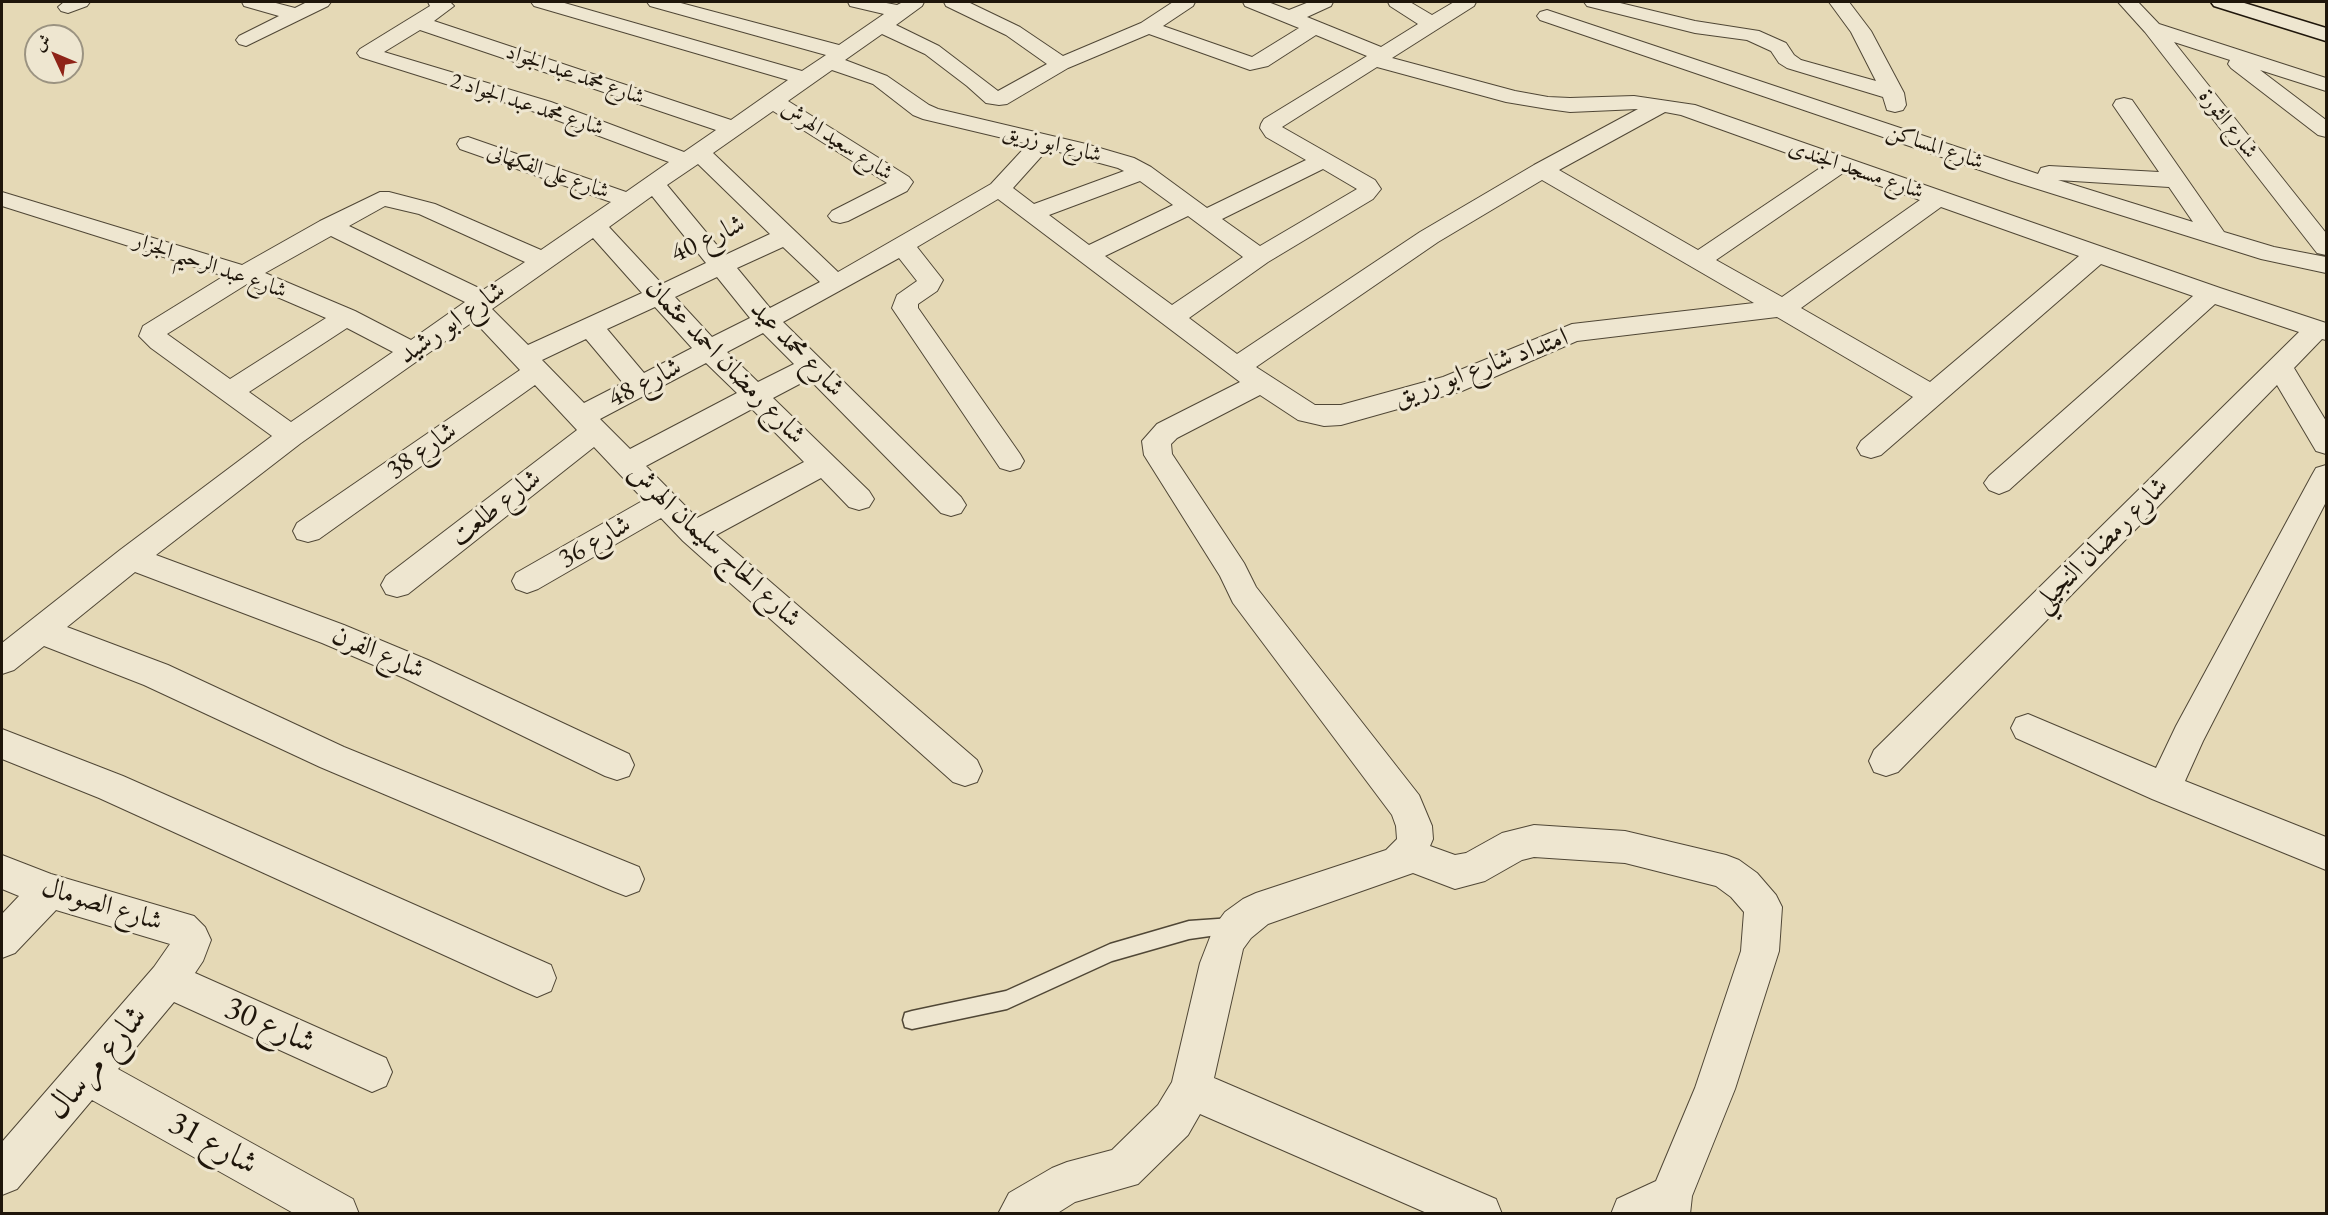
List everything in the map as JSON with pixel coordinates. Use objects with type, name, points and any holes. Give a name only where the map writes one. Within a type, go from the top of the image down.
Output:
[{"type":"street","points":[[251,2],[296,14]]},
{"type":"street","points":[[246,40],[321,2]]},
{"type":"street","points":[[417,22],[444,6],[437,2]]},
{"type":"street","name":"شارع ابو زريق","points":[[657,2],[836,58],[889,85],[926,112],[1105,155],[1143,172],[1259,257]]},
{"type":"street","points":[[857,2],[899,13],[940,55],[994,98],[1002,98],[1061,64],[1148,27],[1186,2]]},
{"type":"street","points":[[953,2],[1013,31],[1061,64]]},
{"type":"street","name":"شارع مسجد الجندى","points":[[1252,2],[1315,27],[1379,58],[1540,102],[1570,105],[1634,102],[1663,105],[1687,110],[1938,198],[2006,191],[2097,254],[2321,331]]},
{"type":"street","points":[[1290,17],[1323,2]]},
{"type":"street","points":[[1397,2],[1430,23]]},
{"type":"street","points":[[1171,318],[1259,257],[1365,194],[1369,189],[1367,185],[1274,132],[1271,128],[1272,124],[1379,58],[1430,23],[1467,2]]},
{"type":"street","points":[[1593,2],[1695,27],[1752,35],[1779,47],[1786,59],[1794,64],[1893,93]]},
{"type":"street","points":[[1839,2],[1861,30],[1893,93],[1899,134]]},
{"type":"street","name":"شارع الثورة","points":[[2128,2],[2152,28],[2324,241]]},
{"type":"street","points":[[2221,2],[2326,35]]},
{"type":"street","points":[[2254,2],[2326,25]]},
{"type":"street","points":[[551,3],[806,79]]},
{"type":"street","name":"شارع ابو رشيد","points":[[2,661],[131,558],[291,436],[899,13]]},
{"type":"street","name":"شارع المساكن","points":[[1547,16],[1899,134],[2006,191],[2216,238],[2270,254],[2326,265]]},
{"type":"street","name":"شارع محمد عبد الجواد 2","points":[[417,22],[369,50],[368,54],[543,107],[692,156]]},
{"type":"street","name":"شارع محمد عبد الجواد","points":[[417,22],[733,128]]},
{"type":"street","points":[[1148,27],[1250,64],[1261,62],[1315,27]]},
{"type":"street","points":[[2152,28],[2326,85]]},
{"type":"street","points":[[2215,47],[2326,130]]},
{"type":"street","name":"شارع سعيد الهرش","points":[[773,100],[901,182],[899,186],[840,216]]},
{"type":"street","points":[[1018,1214],[1024,1208],[1067,1183],[1123,1168],[1149,1146],[1173,1120],[1191,1089],[1219,963],[1227,940],[1238,925],[1256,911],[1398,863],[1409,854],[1414,839],[1414,826],[1406,806],[1244,594],[1233,571],[1158,454],[1156,441],[1249,375],[1429,237],[1542,170],[1663,105]]},
{"type":"street","points":[[2124,105],[2216,238]]},
{"type":"street","name":"شارع 48","points":[[587,424],[640,386],[836,284],[999,189],[1043,141]]},
{"type":"street","name":"شارع على الفكهانى","points":[[468,144],[628,200]]},
{"type":"street","points":[[692,156],[786,236],[836,284]]},
{"type":"street","points":[[1088,255],[1322,161]]},
{"type":"street","points":[[1700,260],[1841,165]]},
{"type":"street","points":[[1542,170],[1933,396]]},
{"type":"street","points":[[1032,213],[1143,172]]},
{"type":"street","points":[[2006,191],[2174,180]]},
{"type":"street","name":"شارع محمد عيد","points":[[653,183],[766,320],[951,505]]},
{"type":"street","name":"امتداد شارع ابو زريق","points":[[999,189],[1249,375],[1308,413],[1324,416],[1341,415],[1452,384],[1572,333],[1784,308]]},
{"type":"street","points":[[1784,308],[1938,198]]},
{"type":"street","name":"شارع عبد الرحيم الجزار","points":[[2,199],[245,274],[346,317],[412,351]]},
{"type":"street","points":[[291,436],[151,333],[245,274],[376,200],[389,199],[427,209],[542,260]]},
{"type":"street","name":"شارع رمضان احمد عثمان","points":[[593,224],[710,350],[859,499]]},
{"type":"street","points":[[329,226],[480,304]]},
{"type":"street","name":"شارع 40","points":[[530,364],[590,327],[786,236]]},
{"type":"street","points":[[903,246],[930,280],[928,285],[906,302],[905,308],[1010,461]]},
{"type":"street","points":[[1871,448],[2097,254]]},
{"type":"street","points":[[1999,483],[2211,294]]},
{"type":"street","name":"شارع الحاج سليمان الهرش","points":[[480,304],[530,364],[694,533],[965,771]]},
{"type":"street","points":[[230,392],[346,317]]},
{"type":"street","points":[[590,327],[640,386]]},
{"type":"street","name":"شارع رمضان النجيلي","points":[[1886,761],[2279,365],[2321,331]]},
{"type":"street","name":"شارع 38","points":[[308,531],[530,364]]},
{"type":"street","points":[[2279,365],[2326,444]]},
{"type":"street","points":[[626,464],[811,366]]},
{"type":"street","name":"شارع طلعت","points":[[397,585],[587,424]]},
{"type":"street","points":[[694,533],[824,464]]},
{"type":"street","points":[[2164,788],[2188,736],[2326,475]]},
{"type":"street","name":"شارع 36","points":[[527,580],[663,503]]},
{"type":"street","name":"شارع الفرن","points":[[131,558],[333,634],[416,669],[617,765]]},
{"type":"street","points":[[41,631],[156,675],[332,757],[626,879]]},
{"type":"street","points":[[2028,728],[2164,788],[2326,854]]},
{"type":"street","points":[[2,744],[111,787],[537,978]]},
{"type":"street","points":[[1409,854],[1437,867],[1455,872],[1472,869],[1515,845],[1534,841],[1625,847],[1726,872],[1744,885],[1763,906],[1760,951],[1715,1089],[1669,1205],[1632,1214]]},
{"type":"street","name":"شارع الصومال","points":[[2,872],[49,891],[181,929],[192,940],[179,964]]},
{"type":"street","points":[[2,940],[49,891]]},
{"type":"street","name":"شارع 30","points":[[179,964],[372,1072]]},
{"type":"street","name":"شارع مرسال","points":[[2,1174],[88,1075],[179,964]]},
{"type":"street","name":"شارع 31","points":[[88,1075],[338,1214]]},
{"type":"street","points":[[1191,1089],[1481,1214]]},
{"type":"lane","points":[[912,1020],[1007,1000],[1110,953],[1133,946],[1189,930],[1238,925]]}]
